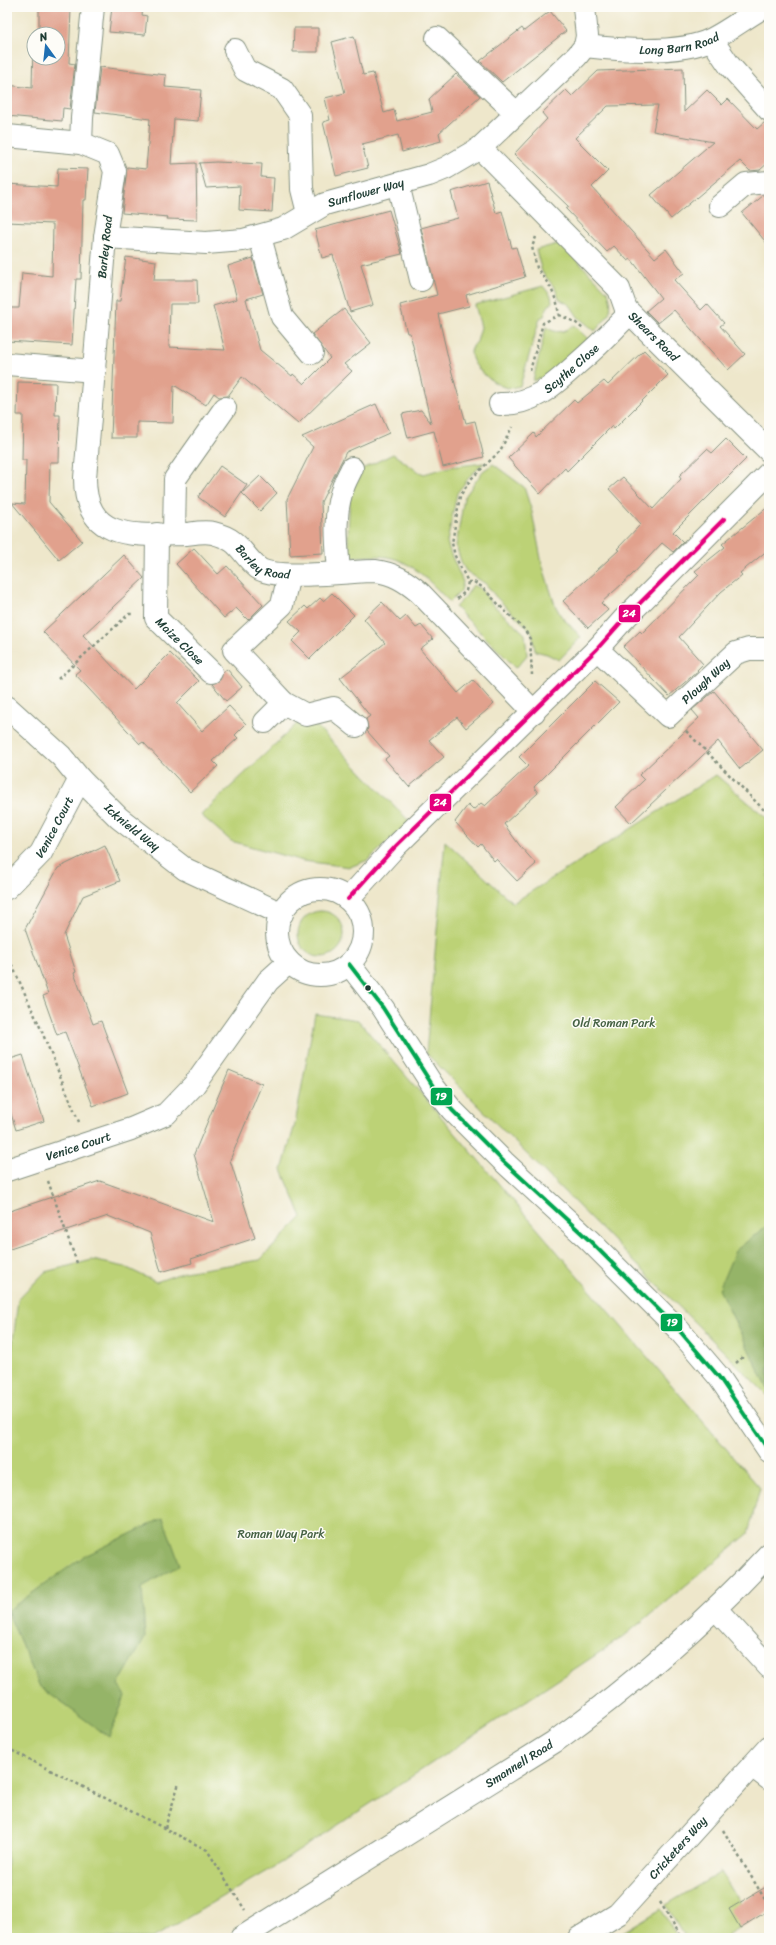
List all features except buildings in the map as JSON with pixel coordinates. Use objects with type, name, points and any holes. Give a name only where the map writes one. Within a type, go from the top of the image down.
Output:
[{"type":"street","points":[[81,143],[82,118],[93,7]]},
{"type":"street","points":[[584,7],[587,36],[585,46]]},
{"type":"street","name":"Long Barn Road","points":[[585,46],[616,49],[666,48],[696,45],[712,40],[764,7]]},
{"type":"street","points":[[437,38],[516,113]]},
{"type":"street","points":[[712,40],[729,65],[769,110]]},
{"type":"street","name":"Sunflower Way","points":[[105,237],[206,243],[260,237],[283,229],[325,204],[398,184],[446,168],[480,148],[577,56],[585,46]]},
{"type":"street","points":[[234,50],[245,70],[282,89],[300,115],[302,189],[308,213]]},
{"type":"street","name":"Barley Road","points":[[7,136],[81,143],[108,154],[115,171],[105,237],[85,478],[85,493],[89,506],[100,522],[106,527],[118,532],[131,534],[210,533],[222,536],[241,548],[258,568],[277,575],[375,571],[388,572],[408,583],[442,616],[534,712]]},
{"type":"street","name":"Shears Road","points":[[480,148],[619,289],[626,309],[769,451]]},
{"type":"street","points":[[720,206],[746,184],[769,182]]},
{"type":"street","points":[[398,184],[421,280]]},
{"type":"street","points":[[260,237],[282,318],[312,353]]},
{"type":"street","name":"Scythe Close","points":[[500,404],[511,405],[523,402],[552,387],[626,317],[626,309]]},
{"type":"street","points":[[7,364],[95,371]]},
{"type":"street","name":"Maize Close","points":[[211,672],[156,618],[166,534],[175,479],[225,408]]},
{"type":"street","points":[[339,572],[337,538],[338,516],[342,489],[352,468]]},
{"type":"street","points":[[348,900],[395,847],[597,649],[623,620],[769,473]]},
{"type":"street","points":[[289,575],[282,605],[234,650],[284,703],[306,715],[334,708],[356,726]]},
{"type":"street","points":[[597,649],[673,720]]},
{"type":"street","name":"Plough Way","points":[[673,720],[736,653],[749,649],[769,649]]},
{"type":"street","points":[[265,722],[284,703]]},
{"type":"street","name":"Icknield Way","points":[[7,707],[61,756],[80,779],[120,818],[185,868],[282,914]]},
{"type":"street","name":"Venice Court","points":[[7,888],[40,853],[80,779]]},
{"type":"street","points":[[312,890],[324,890],[337,893],[348,900],[356,909],[362,920],[364,932],[362,944],[357,955],[349,964],[338,972],[325,975],[312,974],[300,970],[289,962],[284,955],[278,939],[278,926],[282,914],[289,903],[299,895],[312,890]]},
{"type":"street","name":"Venice Court","points":[[7,1170],[131,1129],[166,1114],[194,1085],[268,981],[289,962]]},
{"type":"street","points":[[349,964],[383,1008],[433,1086],[452,1110],[504,1162],[589,1240],[678,1329],[719,1377],[769,1451]]},
{"type":"street","name":"Smannell Road","points":[[241,1938],[554,1742],[602,1708],[716,1609],[769,1554]]},
{"type":"street","points":[[716,1609],[769,1667]]},
{"type":"street","name":"Cricketers Way","points":[[579,1938],[618,1914],[769,1747]]},
{"type":"street","points":[[752,1766],[769,1779]]},
{"type":"path","points":[[442,616],[466,590],[468,582],[455,556],[452,543],[460,496],[471,479],[500,450],[523,402],[543,322],[559,315],[557,303],[551,288],[537,268],[532,247],[545,213]]},
{"type":"path","points":[[468,582],[474,582],[482,587],[525,630],[530,639],[534,712]]},
{"type":"path","points":[[58,679],[129,614],[156,618]]},
{"type":"path","points":[[673,720],[769,815]]},
{"type":"path","points":[[7,954],[40,1027],[88,1144]]},
{"type":"path","points":[[40,1159],[77,1263]]},
{"type":"path","points":[[7,1748],[207,1850],[241,1904]]},
{"type":"path","points":[[165,1828],[179,1783]]},
{"type":"path","points":[[711,1811],[769,1906]]},
{"type":"path","points":[[648,1882],[682,1938]]},
{"type":"green space","points":[[560,243],[608,292],[611,305],[609,314],[595,331],[578,317],[570,305],[559,299],[555,288],[542,272],[536,250]]},
{"type":"green space","points":[[543,286],[551,296],[552,302],[547,308],[544,316],[540,318],[520,386],[510,388],[504,387],[491,380],[473,361],[471,354],[472,348],[477,342],[481,327],[475,305]]},
{"type":"green space","points":[[574,325],[589,340],[552,374],[533,381],[546,327],[553,331],[560,332],[567,330]]},
{"type":"green space","points":[[393,454],[417,471],[424,474],[449,467],[484,463],[471,475],[457,493],[447,542],[463,582],[461,591],[450,602],[429,581],[406,563],[397,559],[382,556],[349,557],[348,534],[350,495],[360,470]]},
{"type":"green space","points":[[493,464],[524,487],[532,512],[542,564],[555,605],[561,616],[581,637],[559,660],[547,654],[535,651],[532,632],[496,597],[486,584],[466,571],[462,564],[456,546],[464,498],[483,471]]},
{"type":"green space","points":[[473,585],[480,588],[492,604],[525,634],[527,655],[516,668],[455,607],[466,596]]},
{"type":"green space","points":[[306,715],[410,822],[368,860],[350,867],[303,861],[231,841],[201,815]]},
{"type":"green space","name":"Old Roman Park","points":[[716,775],[769,820],[769,1397],[426,1053],[445,841],[513,903]]},
{"type":"green space","points":[[321,911],[334,915],[340,921],[344,934],[340,947],[334,953],[321,957],[308,953],[302,947],[298,934],[302,921],[308,915]]},
{"type":"green space","name":"Roman Way Park","points":[[315,1014],[358,1020],[760,1488],[748,1534],[623,1637],[282,1862],[153,1938],[7,1938],[7,1362],[11,1358],[18,1300],[45,1272],[92,1260],[125,1267],[156,1282],[184,1272],[260,1260],[302,1217],[282,1170],[295,1124]]},
{"type":"green space","points":[[769,1224],[769,1391],[719,1289],[735,1251]]},
{"type":"green space","points":[[163,1518],[180,1565],[142,1587],[145,1638],[118,1685],[125,1696],[109,1737],[40,1687],[7,1611],[83,1557]]},
{"type":"green space","points":[[721,1872],[740,1903],[740,1928],[728,1935],[729,1938],[686,1938],[666,1905]]},
{"type":"green space","points":[[661,1909],[678,1938],[613,1938]]},
{"type":"transit line","name":"24","points":[[348,899],[395,847],[597,649],[623,620],[724,519]]},
{"type":"transit line","name":"19","points":[[349,964],[383,1008],[433,1086],[452,1110],[504,1162],[589,1240],[678,1329],[719,1377],[769,1451]]}]
